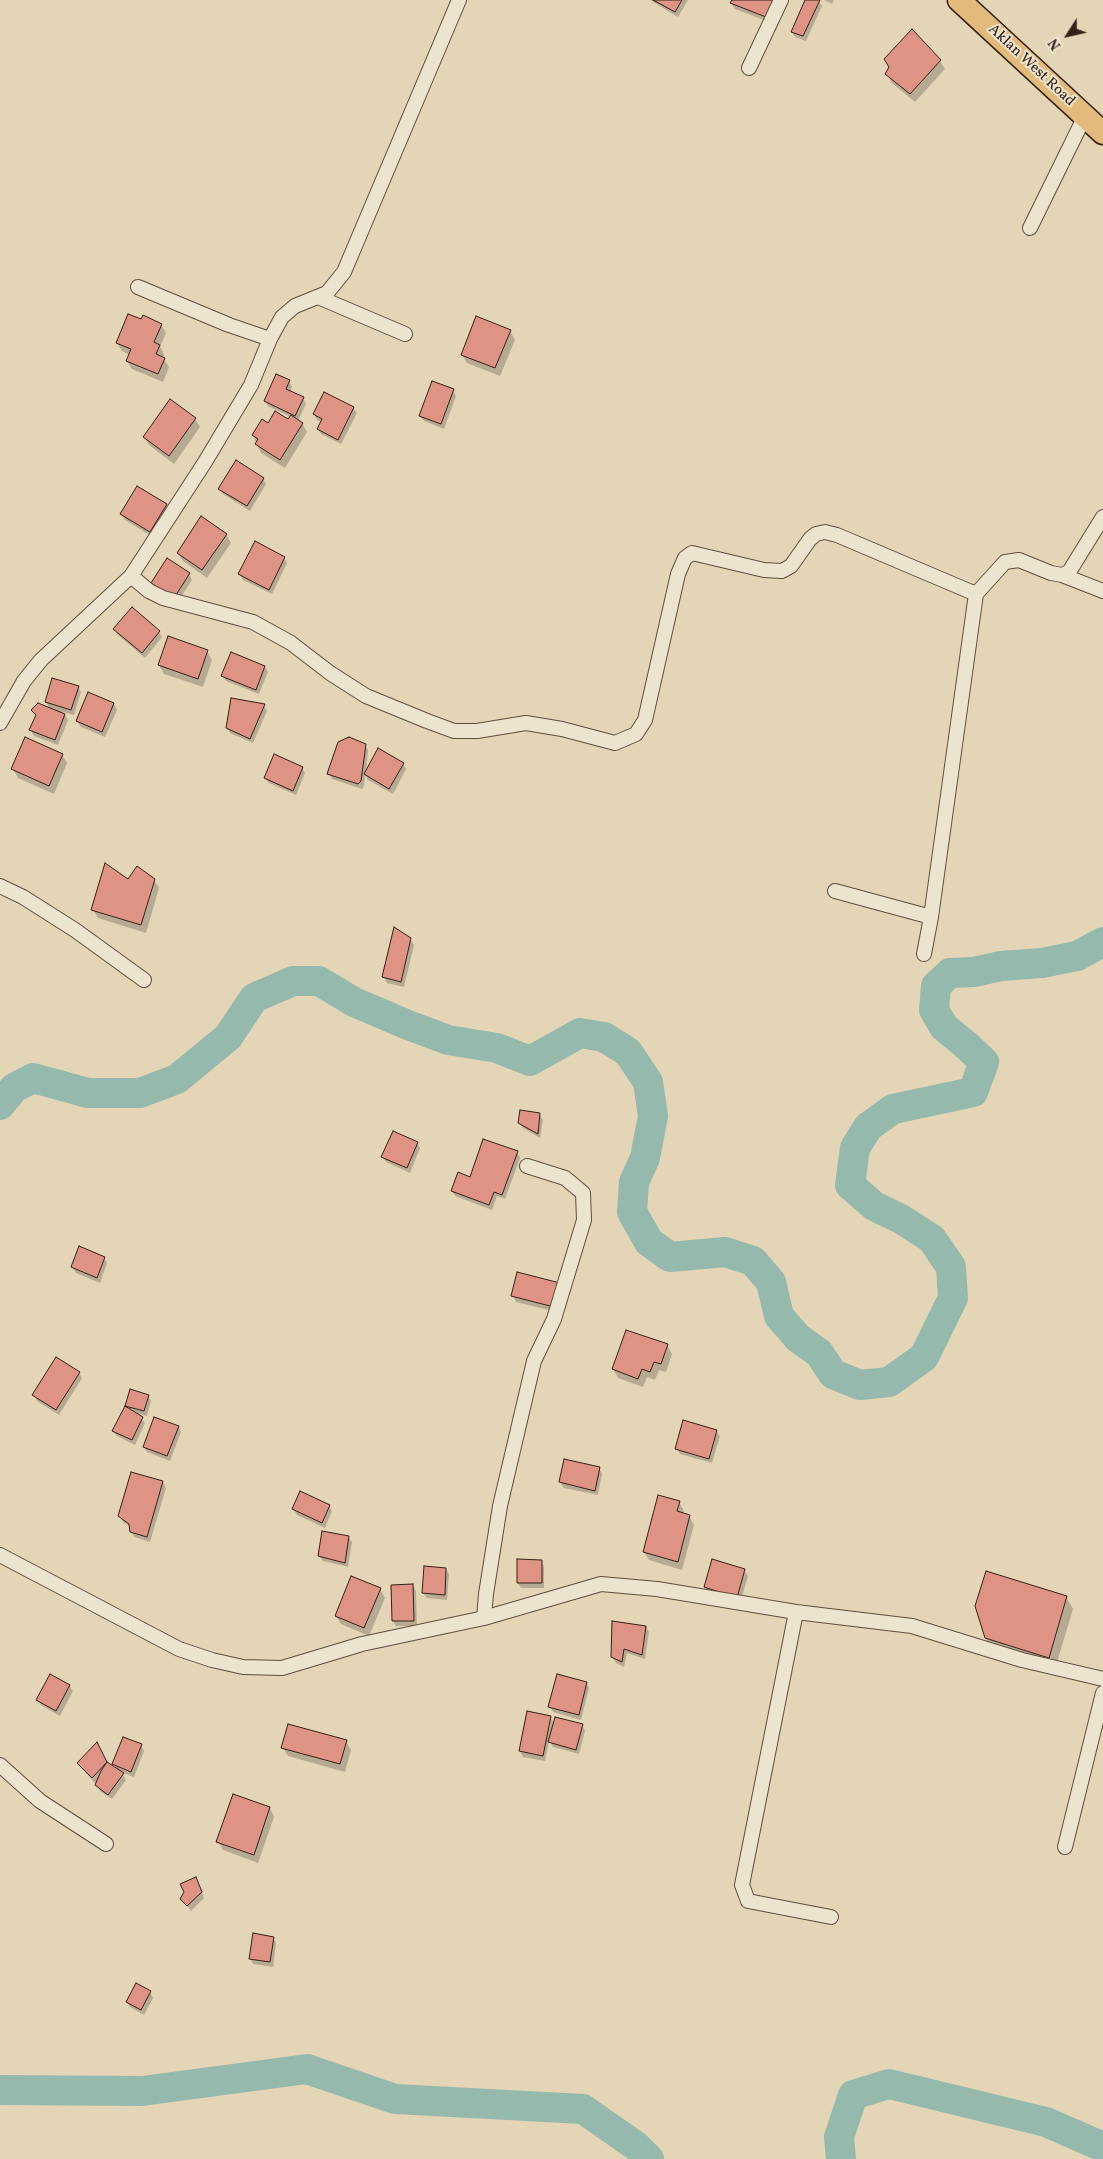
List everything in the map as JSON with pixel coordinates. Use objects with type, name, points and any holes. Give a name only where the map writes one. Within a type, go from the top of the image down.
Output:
[{"type":"main road","name":"Aklan West Road","points":[[959,0],[1103,132]]},
{"type":"street","points":[[0,723],[24,681],[41,660],[131,576],[205,462],[246,394],[270,339],[282,317],[296,306],[318,298],[334,287],[344,272],[459,0]]},
{"type":"street","points":[[749,68],[781,0]]},
{"type":"street","points":[[1030,228],[1085,116]]},
{"type":"street","points":[[138,287],[229,325],[270,339]]},
{"type":"street","points":[[318,298],[405,334]]},
{"type":"street","points":[[1062,575],[1069,572],[1076,563],[1103,517]]},
{"type":"street","points":[[131,576],[149,591],[163,598],[253,622],[291,643],[330,673],[366,696],[454,731],[478,731],[526,723],[562,729],[615,743],[636,734],[645,720],[678,574],[685,558],[692,553],[764,570],[782,571],[791,566],[810,539],[816,534],[825,532],[837,535],[976,594]]},
{"type":"street","points":[[924,954],[931,917],[976,594],[1005,562],[1019,560],[1103,591]]},
{"type":"street","points":[[0,886],[23,896],[75,930],[144,980]]},
{"type":"street","points":[[835,891],[931,917]]},
{"type":"street","points":[[484,1618],[500,1506],[534,1361],[554,1318],[584,1220],[583,1193],[565,1178],[527,1166]]},
{"type":"street","points":[[0,1554],[179,1649],[212,1660],[243,1667],[282,1668],[362,1644],[484,1618],[601,1584],[657,1590],[796,1612],[912,1626],[1022,1660],[1103,1679]]},
{"type":"street","points":[[796,1612],[742,1885],[748,1901],[831,1917]]},
{"type":"street","points":[[1065,1847],[1103,1693]]},
{"type":"street","points":[[0,1765],[40,1801],[106,1844]]},
{"type":"building","points":[[653,0],[682,0],[675,12]]},
{"type":"building","points":[[732,0],[775,0],[766,17],[730,3]]},
{"type":"building","points":[[805,0],[820,0],[803,36],[791,32]]},
{"type":"building","points":[[912,29],[941,60],[910,94],[885,74],[889,67],[884,59]]},
{"type":"building","points":[[128,314],[141,319],[143,315],[162,324],[154,342],[160,345],[156,354],[165,358],[158,374],[126,361],[131,349],[116,343]]},
{"type":"building","points":[[476,316],[511,330],[495,368],[461,355]]},
{"type":"building","points":[[276,374],[290,380],[286,389],[304,397],[295,416],[264,401]]},
{"type":"building","points":[[432,381],[454,389],[441,424],[419,416]]},
{"type":"building","points":[[324,392],[354,407],[338,440],[317,429],[322,419],[313,414]]},
{"type":"building","points":[[170,399],[196,418],[169,456],[143,437]]},
{"type":"building","points":[[275,411],[288,419],[291,415],[303,423],[280,460],[255,444],[258,439],[252,435],[262,419],[268,423]]},
{"type":"building","points":[[236,460],[264,478],[247,506],[218,489]]},
{"type":"building","points":[[137,486],[167,504],[150,532],[120,514]]},
{"type":"building","points":[[201,516],[227,534],[202,570],[177,553]]},
{"type":"building","points":[[255,541],[285,557],[269,590],[238,574]]},
{"type":"building","points":[[167,558],[190,573],[174,598],[151,583]]},
{"type":"building","points":[[132,607],[160,631],[142,653],[113,629]]},
{"type":"building","points":[[168,636],[208,650],[198,679],[158,665]]},
{"type":"building","points":[[231,652],[265,666],[256,690],[221,676]]},
{"type":"building","points":[[52,678],[79,686],[71,710],[45,702]]},
{"type":"building","points":[[88,692],[114,703],[102,732],[76,721]]},
{"type":"building","points":[[231,698],[265,704],[250,739],[226,728]]},
{"type":"building","points":[[38,703],[65,714],[55,740],[29,730],[36,715],[31,710]]},
{"type":"building","points":[[25,737],[63,754],[49,786],[11,769]]},
{"type":"building","points":[[349,737],[366,744],[361,781],[358,784],[327,774],[338,742]]},
{"type":"building","points":[[378,748],[404,763],[389,789],[364,774]]},
{"type":"building","points":[[274,754],[303,767],[293,791],[264,778]]},
{"type":"building","points":[[105,863],[128,879],[137,866],[155,879],[141,925],[91,910]]},
{"type":"building","points":[[394,927],[411,938],[401,982],[382,977]]},
{"type":"building","points":[[520,1110],[540,1113],[538,1134],[518,1123]]},
{"type":"building","points":[[393,1131],[418,1142],[407,1168],[381,1157]]},
{"type":"building","points":[[483,1139],[518,1151],[502,1195],[494,1192],[489,1205],[451,1191],[458,1172],[470,1177]]},
{"type":"building","points":[[79,1246],[105,1257],[97,1278],[71,1267]]},
{"type":"building","points":[[517,1272],[560,1283],[554,1307],[511,1296]]},
{"type":"building","points":[[626,1330],[668,1344],[661,1364],[654,1362],[650,1372],[642,1369],[638,1379],[612,1369]]},
{"type":"building","points":[[56,1357],[80,1372],[56,1410],[32,1395]]},
{"type":"building","points":[[130,1389],[149,1395],[144,1411],[125,1406]]},
{"type":"building","points":[[125,1406],[143,1417],[132,1440],[112,1431]]},
{"type":"building","points":[[154,1417],[179,1426],[167,1456],[143,1447]]},
{"type":"building","points":[[683,1420],[717,1430],[709,1459],[675,1449]]},
{"type":"building","points":[[564,1459],[600,1467],[595,1491],[559,1482]]},
{"type":"building","points":[[131,1472],[163,1481],[147,1537],[130,1532],[129,1524],[118,1516]]},
{"type":"building","points":[[300,1491],[330,1505],[322,1523],[292,1509]]},
{"type":"building","points":[[658,1495],[680,1501],[677,1511],[690,1515],[678,1562],[643,1552]]},
{"type":"building","points":[[322,1531],[349,1536],[345,1563],[318,1556]]},
{"type":"building","points":[[517,1559],[542,1560],[542,1583],[517,1583]]},
{"type":"building","points":[[712,1559],[745,1569],[737,1598],[704,1587]]},
{"type":"building","points":[[424,1566],[446,1568],[445,1595],[422,1593]]},
{"type":"building","points":[[986,1571],[1067,1596],[1049,1658],[985,1638],[975,1606]]},
{"type":"building","points":[[351,1576],[381,1588],[364,1628],[335,1616]]},
{"type":"building","points":[[413,1584],[414,1621],[392,1621],[391,1585]]},
{"type":"building","points":[[612,1621],[646,1626],[642,1655],[624,1649],[622,1662],[611,1657]]},
{"type":"building","points":[[50,1674],[70,1685],[56,1711],[36,1700]]},
{"type":"building","points":[[557,1674],[587,1682],[579,1715],[548,1707]]},
{"type":"building","points":[[527,1711],[551,1716],[543,1756],[519,1751]]},
{"type":"building","points":[[555,1717],[583,1724],[576,1750],[548,1742]]},
{"type":"building","points":[[288,1724],[347,1740],[340,1764],[281,1748]]},
{"type":"building","points":[[123,1737],[142,1744],[131,1772],[112,1764]]},
{"type":"building","points":[[97,1742],[107,1762],[92,1778],[77,1763]]},
{"type":"building","points":[[107,1762],[124,1773],[108,1795],[95,1785]]},
{"type":"building","points":[[233,1794],[270,1807],[254,1855],[216,1842]]},
{"type":"building","points":[[196,1877],[202,1892],[187,1906],[180,1899],[184,1892],[180,1884]]},
{"type":"building","points":[[253,1933],[274,1937],[270,1962],[249,1959]]},
{"type":"building","points":[[136,1983],[151,1991],[141,2010],[126,2002]]},
{"type":"waterway","points":[[0,1105],[14,1088],[33,1078],[88,1093],[140,1093],[177,1079],[228,1037],[254,998],[293,981],[319,981],[354,1002],[408,1025],[448,1040],[497,1048],[530,1061],[580,1033],[604,1037],[628,1052],[648,1082],[653,1116],[645,1158],[634,1182],[632,1212],[649,1242],[670,1257],[725,1252],[753,1261],[771,1282],[779,1316],[798,1338],[819,1353],[833,1374],[860,1385],[889,1382],[924,1357],[953,1298],[951,1267],[932,1239],[901,1219],[874,1206],[850,1185],[855,1148],[868,1127],[893,1109],[973,1092],[984,1062],[944,1027],[934,1010],[936,986],[950,973],[974,972],[1001,966],[1042,963],[1077,956],[1103,942]]},
{"type":"waterway","points":[[0,2090],[142,2091],[307,2069],[395,2099],[583,2109],[636,2146],[649,2159]]},
{"type":"waterway","points":[[841,2159],[839,2137],[853,2095],[889,2084],[1046,2122],[1103,2147]]}]
